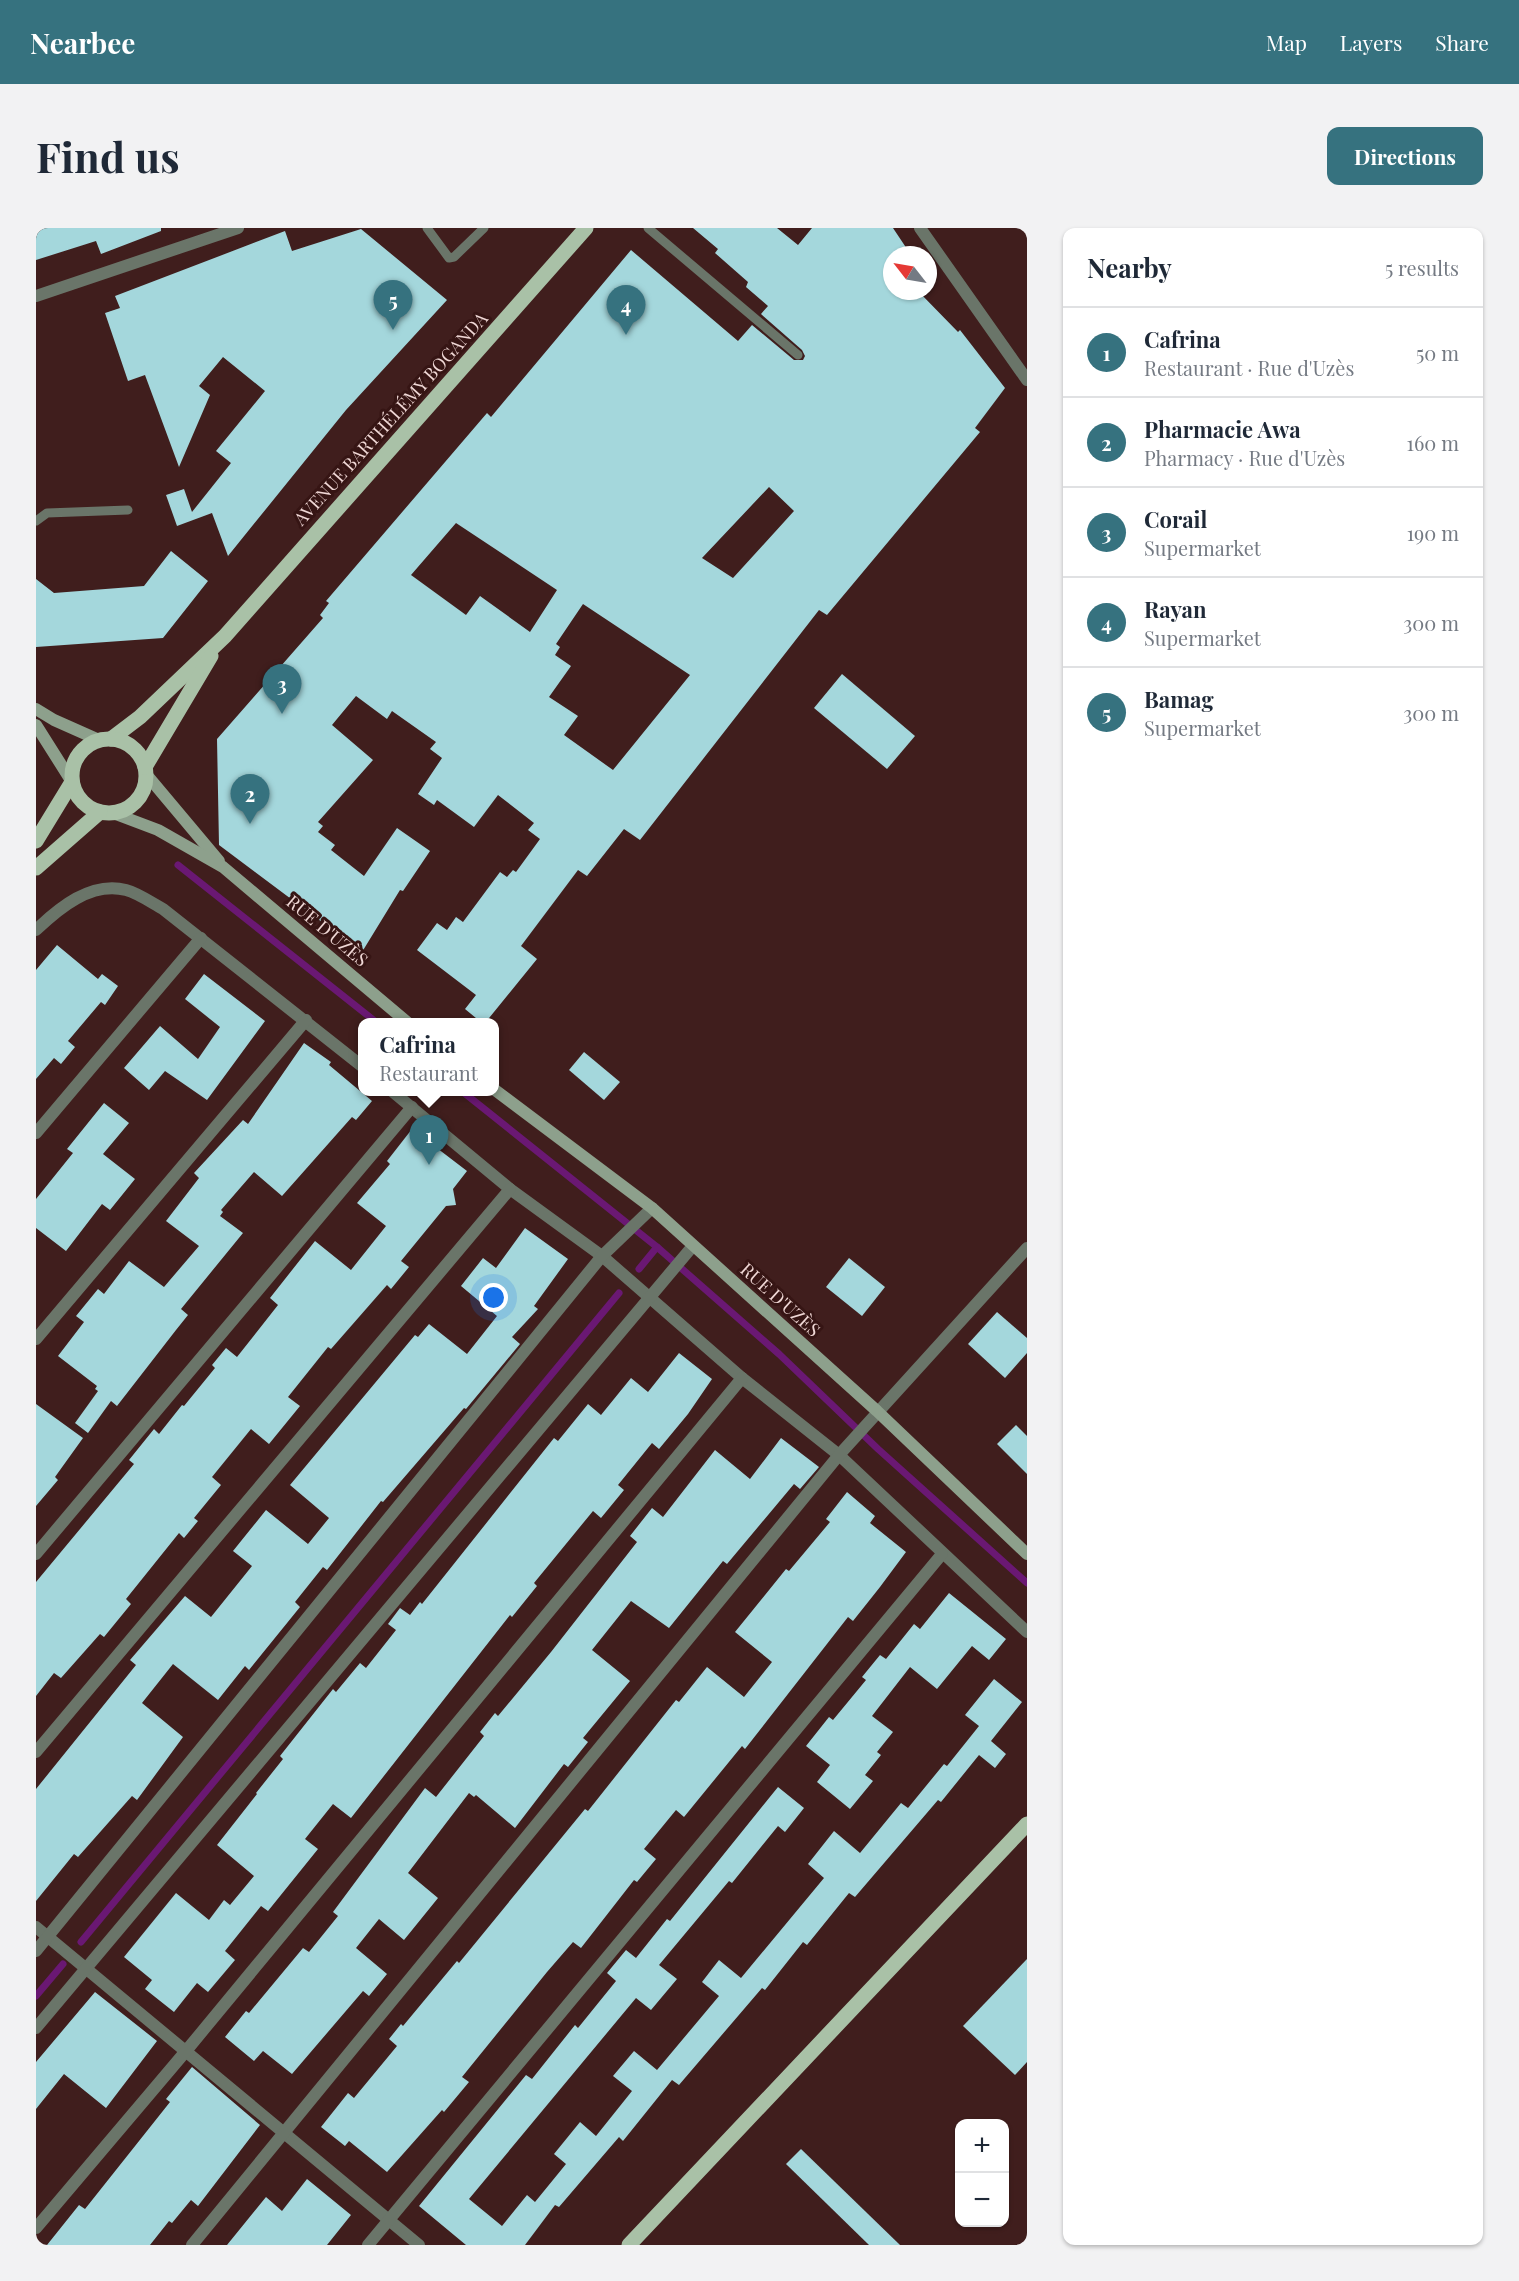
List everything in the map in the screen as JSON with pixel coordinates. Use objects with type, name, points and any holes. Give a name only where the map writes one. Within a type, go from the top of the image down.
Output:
[{"type":"main road","name":"AVENUE BARTHÉLÉMY BOGANDA","points":[[105,740],[140,717],[225,636],[586,228]]},
{"type":"main road","name":"AVENUE BARTHÉLÉMY BOGANDA","points":[[146,770],[194,681],[225,636]]},
{"type":"main road","points":[[36,841],[72,782],[76,759],[86,747],[105,740],[133,747],[146,770],[144,788],[137,800],[127,809],[107,812],[84,804],[76,794],[72,782]]},
{"type":"main road","points":[[36,868],[107,812]]},
{"type":"main road","points":[[629,2245],[1027,1824]]},
{"type":"street","points":[[36,296],[238,228]]},
{"type":"street","points":[[920,228],[1027,380]]},
{"type":"street","points":[[36,709],[54,720],[105,740]]},
{"type":"street","points":[[36,725],[72,782]]},
{"type":"street","name":"RUE D'UZÈS","points":[[146,770],[223,867]]},
{"type":"street","name":"RUE D'UZÈS","points":[[107,812],[158,830],[223,867],[401,1018]]},
{"type":"street","points":[[36,930],[60,907],[93,891],[125,890],[163,909],[358,1063]]},
{"type":"street","points":[[36,1133],[201,938]]},
{"type":"street","points":[[36,1339],[306,1020]]},
{"type":"street","name":"RUE D'UZÈS","points":[[499,1093],[652,1208],[692,1247],[877,1411],[1027,1554]]},
{"type":"street","points":[[398,1096],[510,1188],[602,1256],[742,1378],[839,1455],[1027,1632]]},
{"type":"street","points":[[36,1554],[412,1107]]},
{"type":"street","points":[[36,1752],[510,1188]]},
{"type":"street","points":[[36,1951],[602,1256],[652,1208]]},
{"type":"street","points":[[36,2028],[692,1247]]},
{"type":"street","points":[[192,2245],[839,1455],[1027,1248]]},
{"type":"street","points":[[36,2228],[186,2051],[742,1378]]},
{"type":"street","points":[[368,2245],[942,1554]]},
{"type":"street","points":[[36,1927],[418,2245]]},
{"type":"lane","points":[[427,228],[449,258],[484,228]]},
{"type":"lane","points":[[648,228],[798,355]]},
{"type":"lane","points":[[36,521],[47,513],[128,510]]},
{"type":"building","points":[[36,228],[161,228],[161,231],[101,254],[96,241],[36,260]]},
{"type":"building","points":[[693,228],[777,228],[798,245],[812,228],[893,228],[905,246],[883,246],[883,300],[927,300],[958,332],[960,330],[1005,388],[975,428],[980,432],[827,615],[819,610],[640,840],[624,829],[587,876],[578,870],[521,946],[537,959],[489,1018],[476,1018],[465,1009],[476,995],[417,950],[437,923],[447,930],[456,917],[463,922],[500,872],[507,877],[513,870],[516,872],[540,839],[528,830],[534,823],[498,795],[474,827],[437,800],[434,805],[418,794],[442,758],[430,749],[436,742],[392,711],[387,719],[356,696],[332,725],[373,760],[318,822],[323,826],[318,832],[335,845],[331,850],[364,876],[397,828],[430,851],[403,891],[400,890],[362,952],[219,845],[217,739],[323,618],[320,615],[329,603],[326,601],[487,413],[491,417],[631,250],[738,341],[752,325],[794,360],[803,360],[805,356],[802,350],[761,314],[768,306],[746,287],[748,282],[715,253],[718,249]],"holes":[[[769,487],[794,511],[733,578],[702,558]],[[456,523],[557,590],[530,632],[480,596],[466,615],[411,575]],[[583,604],[690,675],[613,770],[564,735],[578,716],[549,697],[571,666],[555,655],[560,647],[556,644]]]},
{"type":"building","points":[[361,229],[447,300],[346,410],[228,556],[212,513],[177,526],[166,495],[184,489],[192,512],[231,463],[216,451],[265,391],[223,357],[199,386],[210,395],[179,467],[145,375],[128,381],[105,313],[120,308],[115,296],[285,231],[292,251]]},
{"type":"building","points":[[171,551],[208,581],[163,638],[36,647],[36,579],[54,593],[144,586]]},
{"type":"building","points":[[842,674],[915,736],[887,769],[814,708]]},
{"type":"building","points":[[57,945],[98,979],[102,974],[118,986],[105,1005],[101,1002],[68,1041],[75,1047],[61,1064],[54,1058],[36,1079],[36,970]]},
{"type":"building","points":[[204,974],[265,1021],[207,1100],[165,1071],[149,1090],[124,1068],[160,1026],[198,1059],[220,1027],[185,999]]},
{"type":"building","points":[[304,1043],[331,1062],[329,1065],[358,1089],[358,1096],[366,1096],[372,1101],[356,1120],[352,1117],[282,1196],[254,1172],[221,1210],[223,1212],[220,1216],[243,1233],[181,1309],[188,1315],[117,1406],[111,1401],[88,1433],[75,1423],[98,1391],[95,1389],[97,1386],[58,1356],[84,1322],[76,1316],[98,1289],[104,1294],[129,1261],[164,1287],[199,1246],[166,1221],[199,1178],[194,1173],[243,1120],[248,1124]]},
{"type":"building","points":[[584,1052],[620,1082],[604,1100],[569,1070]]},
{"type":"building","points":[[104,1103],[129,1123],[103,1154],[135,1179],[110,1210],[102,1204],[66,1251],[36,1228],[36,1199],[73,1153],[67,1149]]},
{"type":"building","points":[[412,1129],[467,1171],[453,1189],[456,1205],[446,1206],[401,1261],[409,1267],[391,1289],[387,1285],[331,1349],[328,1347],[288,1397],[300,1406],[269,1444],[251,1429],[212,1477],[221,1485],[194,1518],[198,1521],[184,1538],[179,1533],[126,1599],[131,1604],[104,1637],[100,1634],[61,1678],[54,1673],[36,1696],[36,1582],[134,1464],[129,1460],[154,1429],[159,1434],[182,1405],[184,1406],[215,1368],[212,1365],[226,1348],[237,1357],[278,1305],[270,1298],[315,1241],[351,1270],[386,1226],[357,1203],[390,1164],[387,1161]]},
{"type":"building","points":[[525,1228],[568,1259],[534,1306],[538,1309],[512,1337],[520,1344],[466,1409],[464,1408],[383,1502],[381,1501],[327,1570],[323,1567],[295,1602],[300,1607],[249,1670],[245,1666],[218,1700],[173,1664],[142,1703],[183,1737],[137,1800],[132,1796],[78,1857],[74,1854],[36,1901],[36,1789],[136,1665],[130,1660],[185,1596],[211,1617],[252,1566],[233,1551],[266,1510],[308,1544],[329,1518],[290,1485],[415,1335],[418,1337],[429,1324],[467,1354],[497,1316],[461,1286],[483,1258],[496,1268]]},
{"type":"building","points":[[849,1258],[885,1287],[862,1316],[826,1287]]},
{"type":"building","points":[[997,1312],[1027,1338],[1027,1353],[1005,1378],[968,1344]]},
{"type":"building","points":[[679,1353],[712,1379],[688,1414],[659,1449],[652,1443],[618,1485],[624,1490],[601,1518],[593,1511],[534,1583],[537,1586],[512,1617],[510,1615],[351,1818],[333,1804],[305,1839],[318,1849],[268,1911],[261,1906],[225,1951],[235,1960],[208,1992],[197,1983],[174,2012],[145,1989],[152,1980],[124,1957],[176,1893],[209,1920],[224,1900],[230,1905],[254,1876],[217,1845],[283,1759],[280,1756],[333,1689],[336,1692],[360,1663],[366,1668],[396,1630],[388,1624],[400,1608],[410,1615],[420,1602],[422,1604],[554,1438],[558,1441],[588,1404],[601,1415],[631,1378],[648,1392]]},
{"type":"building","points":[[36,1404],[83,1438],[55,1477],[58,1480],[36,1506]]},
{"type":"building","points":[[1016,1425],[1027,1436],[1027,1474],[997,1444]]},
{"type":"building","points":[[781,1438],[819,1467],[800,1489],[794,1484],[727,1564],[723,1561],[669,1628],[631,1601],[592,1650],[630,1681],[583,1738],[588,1742],[568,1767],[564,1764],[515,1828],[476,1795],[474,1797],[469,1793],[408,1873],[438,1898],[404,1940],[379,1919],[356,1948],[387,1974],[369,1996],[363,1991],[292,2074],[263,2051],[254,2061],[225,2037],[246,2011],[249,2013],[303,1948],[309,1952],[338,1916],[333,1912],[425,1788],[436,1797],[484,1736],[480,1732],[495,1713],[498,1716],[551,1652],[637,1542],[630,1536],[652,1508],[663,1517],[715,1450],[750,1479]]},
{"type":"building","points":[[847,1492],[875,1516],[870,1523],[906,1552],[853,1621],[848,1617],[745,1749],[742,1746],[684,1817],[676,1810],[644,1849],[656,1859],[637,1882],[634,1880],[581,1948],[573,1942],[547,1972],[462,2077],[469,2082],[387,2172],[349,2141],[345,2146],[321,2127],[348,2093],[354,2098],[397,2046],[389,2039],[401,2024],[403,2026],[457,1961],[459,1963],[585,1809],[588,1811],[676,1700],[679,1702],[707,1667],[744,1697],[772,1662],[735,1632],[786,1569],[789,1571],[830,1522],[826,1519]]},
{"type":"building","points":[[949,1593],[1006,1639],[989,1660],[972,1646],[937,1689],[910,1667],[872,1716],[893,1732],[877,1752],[881,1755],[865,1775],[873,1781],[850,1809],[817,1782],[830,1765],[806,1746],[829,1717],[833,1720],[866,1680],[862,1677],[880,1655],[886,1659],[914,1624],[920,1629]]},
{"type":"building","points":[[994,1679],[1022,1702],[991,1741],[1006,1754],[995,1768],[979,1755],[941,1802],[938,1800],[855,1897],[849,1893],[807,1945],[803,1942],[765,1990],[762,1988],[679,2085],[672,2080],[623,2141],[619,2137],[559,2207],[555,2205],[525,2245],[466,2245],[419,2206],[526,2075],[532,2079],[575,2025],[578,2028],[616,1981],[607,1973],[626,1950],[636,1958],[667,1919],[670,1921],[778,1787],[804,1808],[785,1832],[778,1826],[732,1883],[729,1881],[659,1965],[677,1979],[651,2010],[636,1998],[469,2199],[502,2226],[527,2195],[535,2202],[566,2164],[554,2154],[580,2122],[596,2136],[632,2091],[613,2076],[634,2051],[657,2070],[719,1996],[702,1982],[719,1960],[741,1978],[824,1878],[808,1864],[834,1831],[860,1853],[901,1803],[908,1808],[944,1764],[947,1766],[979,1726],[965,1715]]},
{"type":"building","points":[[1027,1959],[1027,2062],[1015,2075],[963,2026]]},
{"type":"building","points":[[95,1992],[157,2041],[106,2108],[64,2074],[36,2109],[36,2062]]},
{"type":"building","points":[[192,2067],[260,2125],[198,2206],[191,2200],[172,2223],[169,2221],[150,2245],[47,2245],[79,2205],[85,2209],[170,2102],[166,2099]]},
{"type":"building","points":[[801,2149],[900,2245],[869,2245],[786,2164]]},
{"type":"building","points":[[307,2179],[351,2215],[327,2245],[227,2245],[266,2197],[282,2211]]},
{"type":"waterway","points":[[178,865],[371,1018]]},
{"type":"waterway","points":[[468,1096],[657,1247],[779,1354],[878,1449],[1027,1583]]},
{"type":"waterway","points":[[639,1269],[657,1247]]},
{"type":"waterway","points":[[81,1942],[619,1293]]},
{"type":"waterway","points":[[36,1996],[63,1964]]},
{"type":"place","name":"Bamag","points":[[393,330]]},
{"type":"place","name":"Rayan","points":[[626,335]]},
{"type":"place","name":"Corail","points":[[282,714]]},
{"type":"place","name":"Pharmacie Awa","points":[[250,824]]},
{"type":"place","name":"Cafrina","points":[[429,1165]]}]
